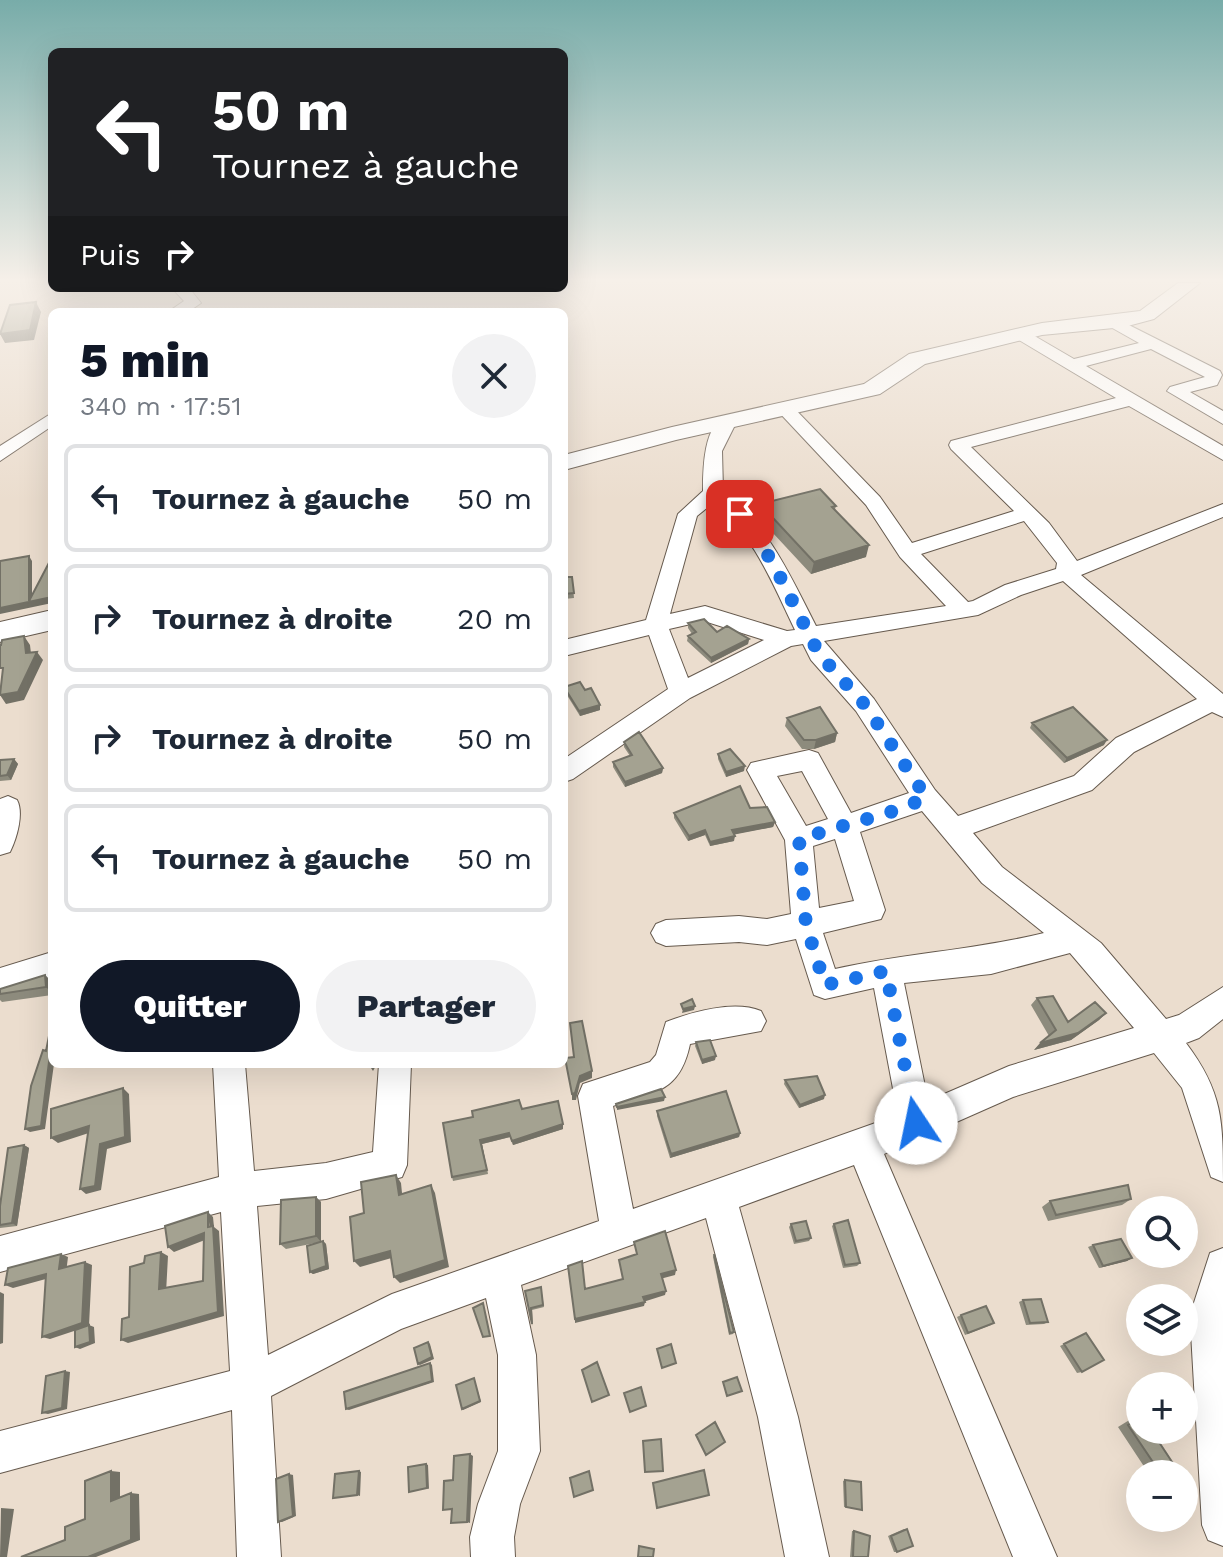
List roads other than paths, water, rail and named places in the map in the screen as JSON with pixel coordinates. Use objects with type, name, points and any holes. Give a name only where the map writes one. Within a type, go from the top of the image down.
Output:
[{"type":"main road","points":[[568,462],[728,421],[872,389],[917,359],[934,356]]},
{"type":"main road","points":[[0,632],[48,621]]},
{"type":"street","points":[[1056,356],[1223,454]]},
{"type":"street","points":[[1071,365],[1107,356]]},
{"type":"street","points":[[1176,356],[1214,375],[1211,381],[1176,391],[1223,419]]},
{"type":"street","points":[[1066,573],[1068,563],[1042,527],[958,445],[1130,400]]},
{"type":"street","points":[[784,408],[873,501],[907,552],[963,610]]},
{"type":"street","points":[[0,455],[48,421]]},
{"type":"street","points":[[681,692],[656,624],[688,514],[713,493],[713,451],[728,421]]},
{"type":"street","points":[[713,493],[740,514],[765,551],[797,637]]},
{"type":"street","points":[[568,769],[681,692],[797,637],[978,608],[1013,590],[1066,573],[1223,510]]},
{"type":"street","points":[[907,552],[1027,513]]},
{"type":"street","points":[[954,829],[1083,783],[1125,745],[1219,704],[1066,573]]},
{"type":"street","points":[[568,647],[705,613],[797,637],[819,654],[865,705],[926,797],[992,875],[1090,952],[1163,1036],[1196,1079],[1223,1165]]},
{"type":"street","points":[[666,933],[739,929],[767,932],[806,925],[871,910],[845,826],[809,760],[760,770],[799,839],[806,925],[825,985],[886,971],[991,960],[1075,939]]},
{"type":"street","points":[[799,839],[904,808],[926,797]]},
{"type":"street","points":[[0,844],[8,807]]},
{"type":"street","points":[[0,982],[48,967]]},
{"type":"street","points":[[886,971],[916,1123]]},
{"type":"street","points":[[0,1452],[251,1385],[392,1313],[863,1144],[1009,1082],[1188,1027],[1223,1001]]},
{"type":"street","points":[[619,1232],[595,1096],[660,1074],[670,1063],[677,1033],[703,1026],[750,1021]]},
{"type":"street","points":[[229,1068],[251,1385],[259,1557]]},
{"type":"street","points":[[0,1254],[238,1190],[326,1181],[390,1165],[392,1126],[389,1103],[394,1068]]},
{"type":"street","points":[[863,1144],[1035,1557]]},
{"type":"street","points":[[718,1196],[778,1417],[807,1557]]},
{"type":"street","points":[[1223,1266],[1209,1315],[1223,1525]]},
{"type":"street","points":[[493,1557],[492,1537],[499,1504],[519,1451],[517,1355],[500,1275]]}]
